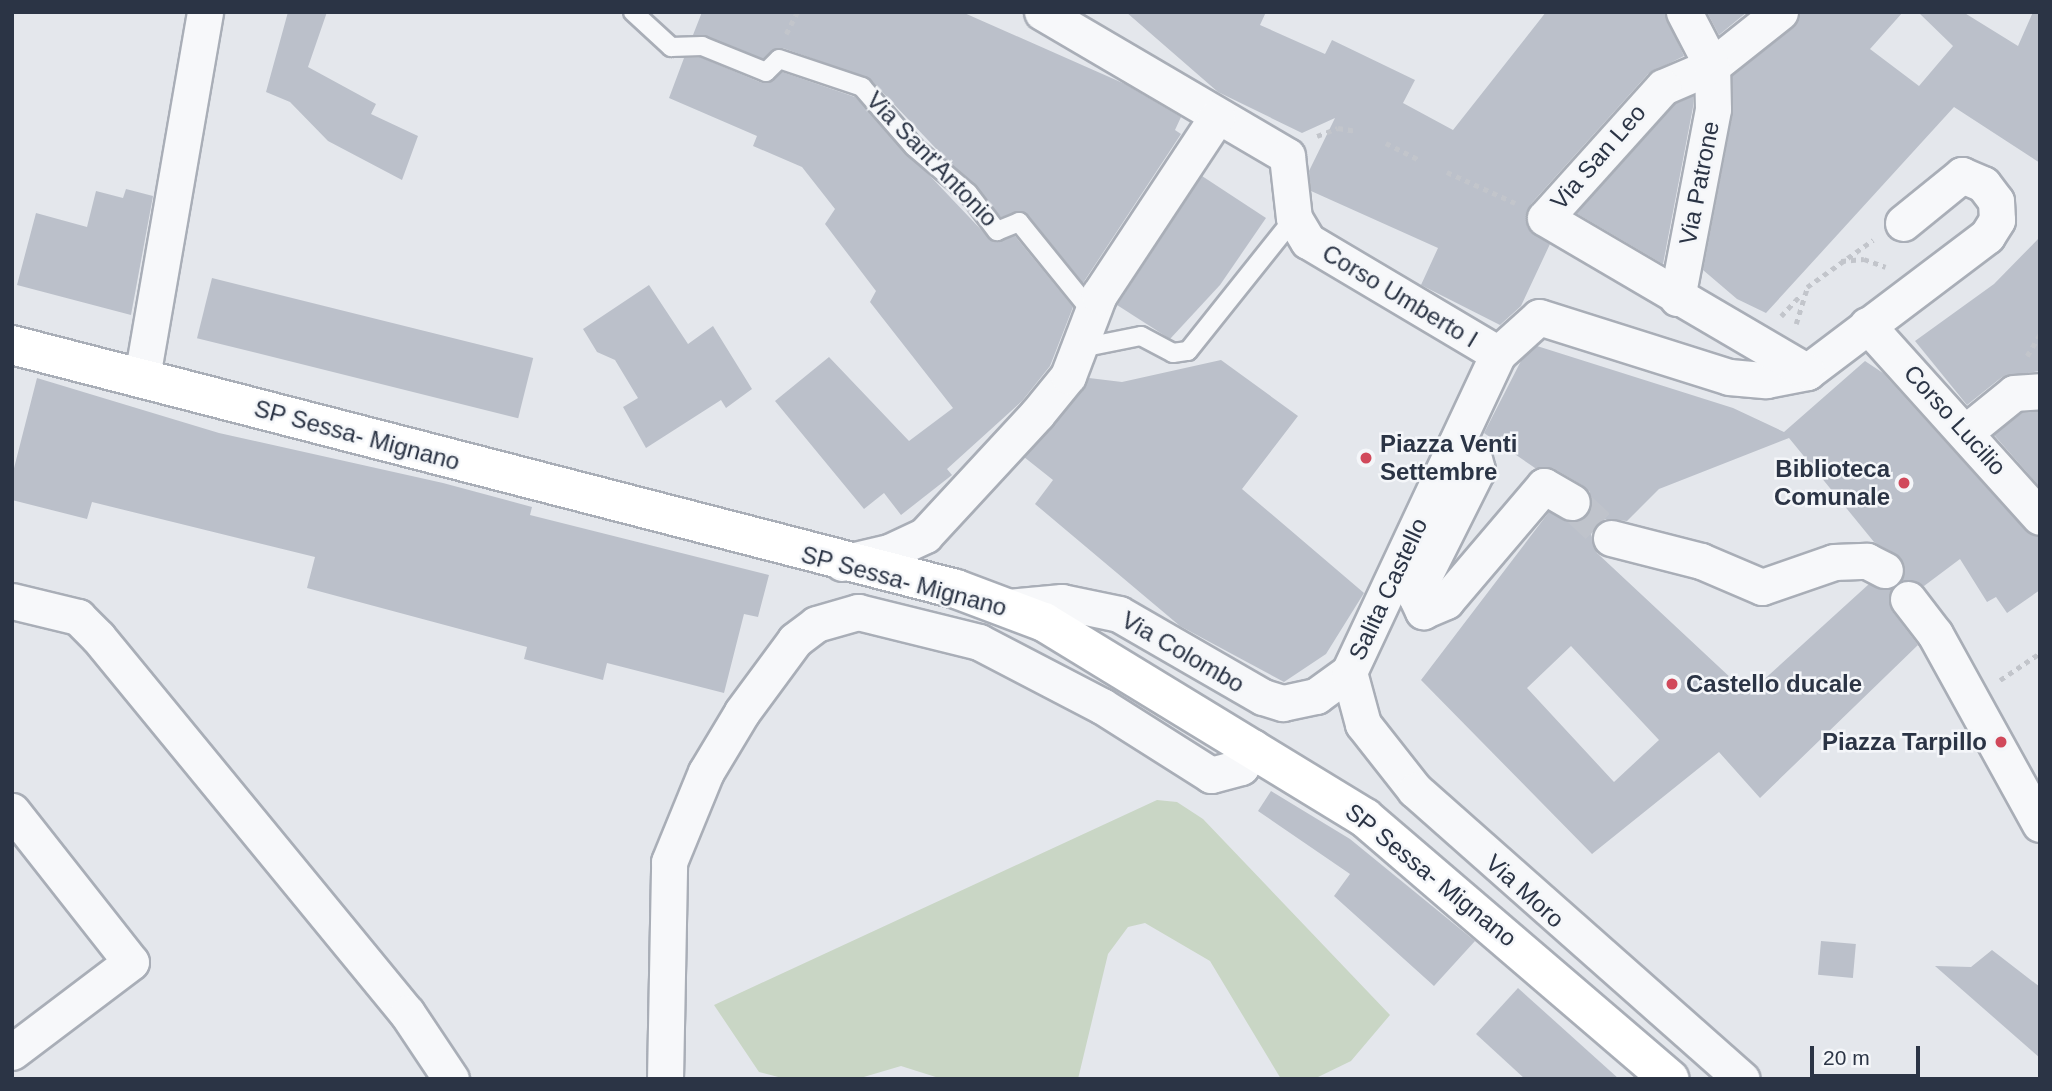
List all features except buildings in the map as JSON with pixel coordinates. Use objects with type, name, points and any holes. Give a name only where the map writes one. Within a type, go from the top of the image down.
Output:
[{"type":"street","points":[[142,377],[205,12]]},
{"type":"street","points":[[1042,12],[1287,156],[1294,218]]},
{"type":"street","points":[[1684,12],[1712,66]]},
{"type":"street","name":"Via San Leo","points":[[1780,12],[1712,66],[1663,87],[1647,101],[1545,218],[1807,372]]},
{"type":"street","name":"Via Patrone","points":[[1677,298],[1713,109],[1712,66]]},
{"type":"street","points":[[838,563],[889,552],[925,535],[1037,414],[1068,376],[1081,348],[1092,312],[1217,117]]},
{"type":"street","name":"Corso Umberto I","points":[[1294,218],[1308,241],[1498,354],[1539,317],[1729,377],[1766,380],[1807,372],[1987,236],[1997,211],[1983,184],[1962,175],[1903,223]]},
{"type":"street","name":"Corso Lucilio","points":[[1867,325],[1968,431],[2040,517]]},
{"type":"street","name":"SP Sessa- Mignano","points":[[12,345],[142,377],[1008,607],[1080,641],[1252,747],[1432,869],[1669,1079]]},
{"type":"street","name":"Salita Castello","points":[[1349,672],[1498,354]]},
{"type":"street","points":[[1968,431],[2014,393],[2040,391]]},
{"type":"street","points":[[1457,444],[1473,456],[1477,470],[1420,584],[1416,596],[1423,611],[1446,601],[1544,486],[1572,502]]},
{"type":"street","points":[[1611,538],[1701,561],[1762,587],[1834,562],[1867,561],[1885,570]]},
{"type":"street","points":[[1908,598],[1935,634],[2040,824]]},
{"type":"street","points":[[12,601],[78,617],[99,636],[407,1013],[451,1079]]},
{"type":"street","name":"Via Colombo","points":[[1008,607],[1062,602],[1119,614],[1246,688],[1283,703],[1316,696],[1349,672]]},
{"type":"street","points":[[665,1079],[669,862],[706,772],[742,712],[795,640],[816,624],[858,612],[979,642],[1090,699],[1211,775],[1241,767],[1252,747]]},
{"type":"street","name":"Via Moro","points":[[1349,672],[1363,724],[1415,790],[1742,1079]]},
{"type":"street","points":[[12,811],[131,962],[12,1052]]},
{"type":"lane","name":"Via Sant'Antonio","points":[[633,12],[671,47],[702,46],[766,72],[779,59],[862,87],[914,147],[968,193],[997,231],[1018,222],[1092,312]]},
{"type":"lane","points":[[1081,348],[1141,337],[1173,354],[1188,351],[1294,218]]},
{"type":"path","points":[[1386,143],[1418,159]]},
{"type":"path","points":[[1447,172],[1545,218]]},
{"type":"path","points":[[1798,334],[1801,294],[1836,262],[1903,223]]},
{"type":"path","points":[[1836,262],[1864,259],[1888,268]]},
{"type":"path","points":[[1971,699],[2040,653]]},
{"type":"green space","points":[[1157,800],[1177,802],[1203,819],[1390,1015],[1351,1061],[1314,1079],[1281,1079],[1210,961],[1145,923],[1128,927],[1108,954],[1078,1079],[942,1079],[901,1066],[857,1079],[786,1079],[759,1072],[714,1005]]},
{"type":"tunnel","points":[[1572,502],[1611,538]]},
{"type":"place","name":"Piazza Venti Settembre","points":[[1366,458]]},
{"type":"place","name":"Biblioteca Comunale","points":[[1904,483]]},
{"type":"place","name":"Castello ducale","points":[[1672,684]]},
{"type":"place","name":"Piazza Tarpillo","points":[[2001,742]]}]
